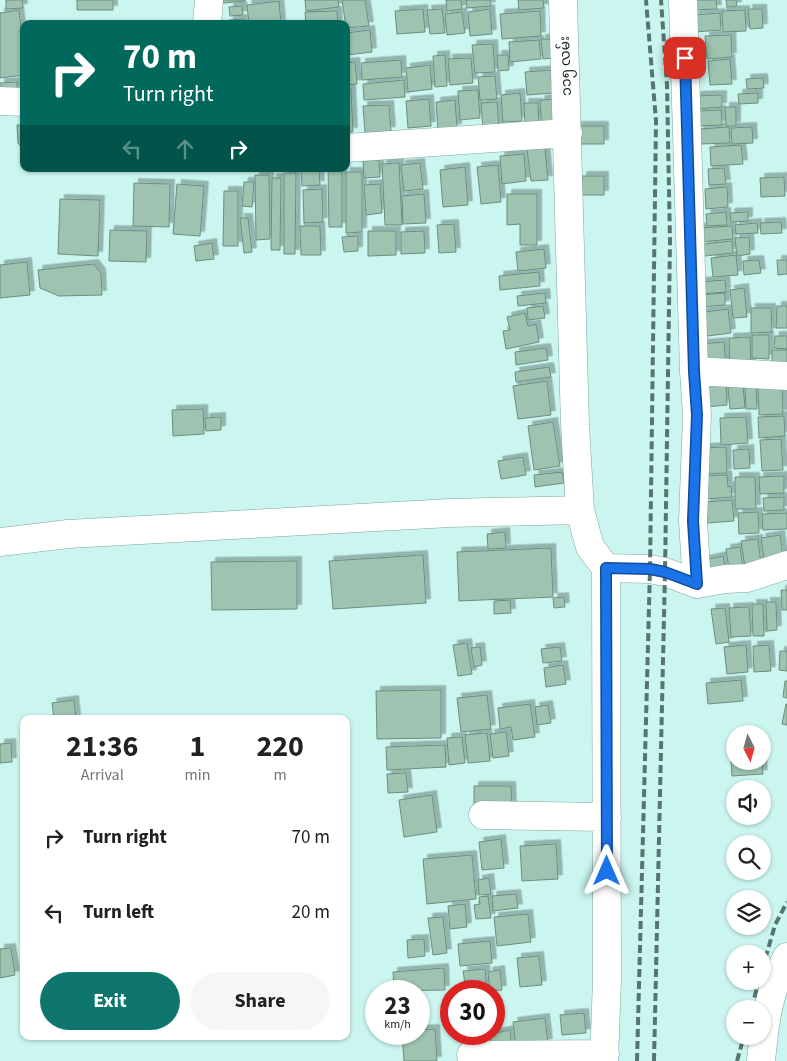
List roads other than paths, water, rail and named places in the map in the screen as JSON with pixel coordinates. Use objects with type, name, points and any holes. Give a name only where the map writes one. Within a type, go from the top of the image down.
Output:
[{"type":"street","points":[[207,20],[209,0]]},
{"type":"street","name":"၁၁၅ လမ်း","points":[[563,0],[575,424],[580,510],[590,548],[606,568]]},
{"type":"street","points":[[683,0],[694,371],[697,415],[693,514],[697,584]]},
{"type":"street","points":[[0,101],[20,102]]},
{"type":"street","points":[[350,148],[568,133]]},
{"type":"street","points":[[694,371],[787,376]]},
{"type":"street","points":[[0,542],[78,533],[450,513],[580,510]]},
{"type":"street","points":[[471,1056],[604,1058],[607,980],[606,568],[650,569],[665,572],[697,584],[725,579],[747,578],[787,565]]},
{"type":"street","points":[[483,815],[607,817]]},
{"type":"street","points":[[761,1061],[766,1015],[776,977],[787,957]]},
{"type":"railway","points":[[637,1061],[650,569],[656,121],[646,0]]},
{"type":"railway","points":[[654,1061],[670,242],[667,85],[661,0]]},
{"type":"railway","points":[[769,945],[775,925],[787,902]]},
{"type":"railway","points":[[754,1000],[756,990]]},
{"type":"railway","points":[[737,1061],[741,1045]]}]
